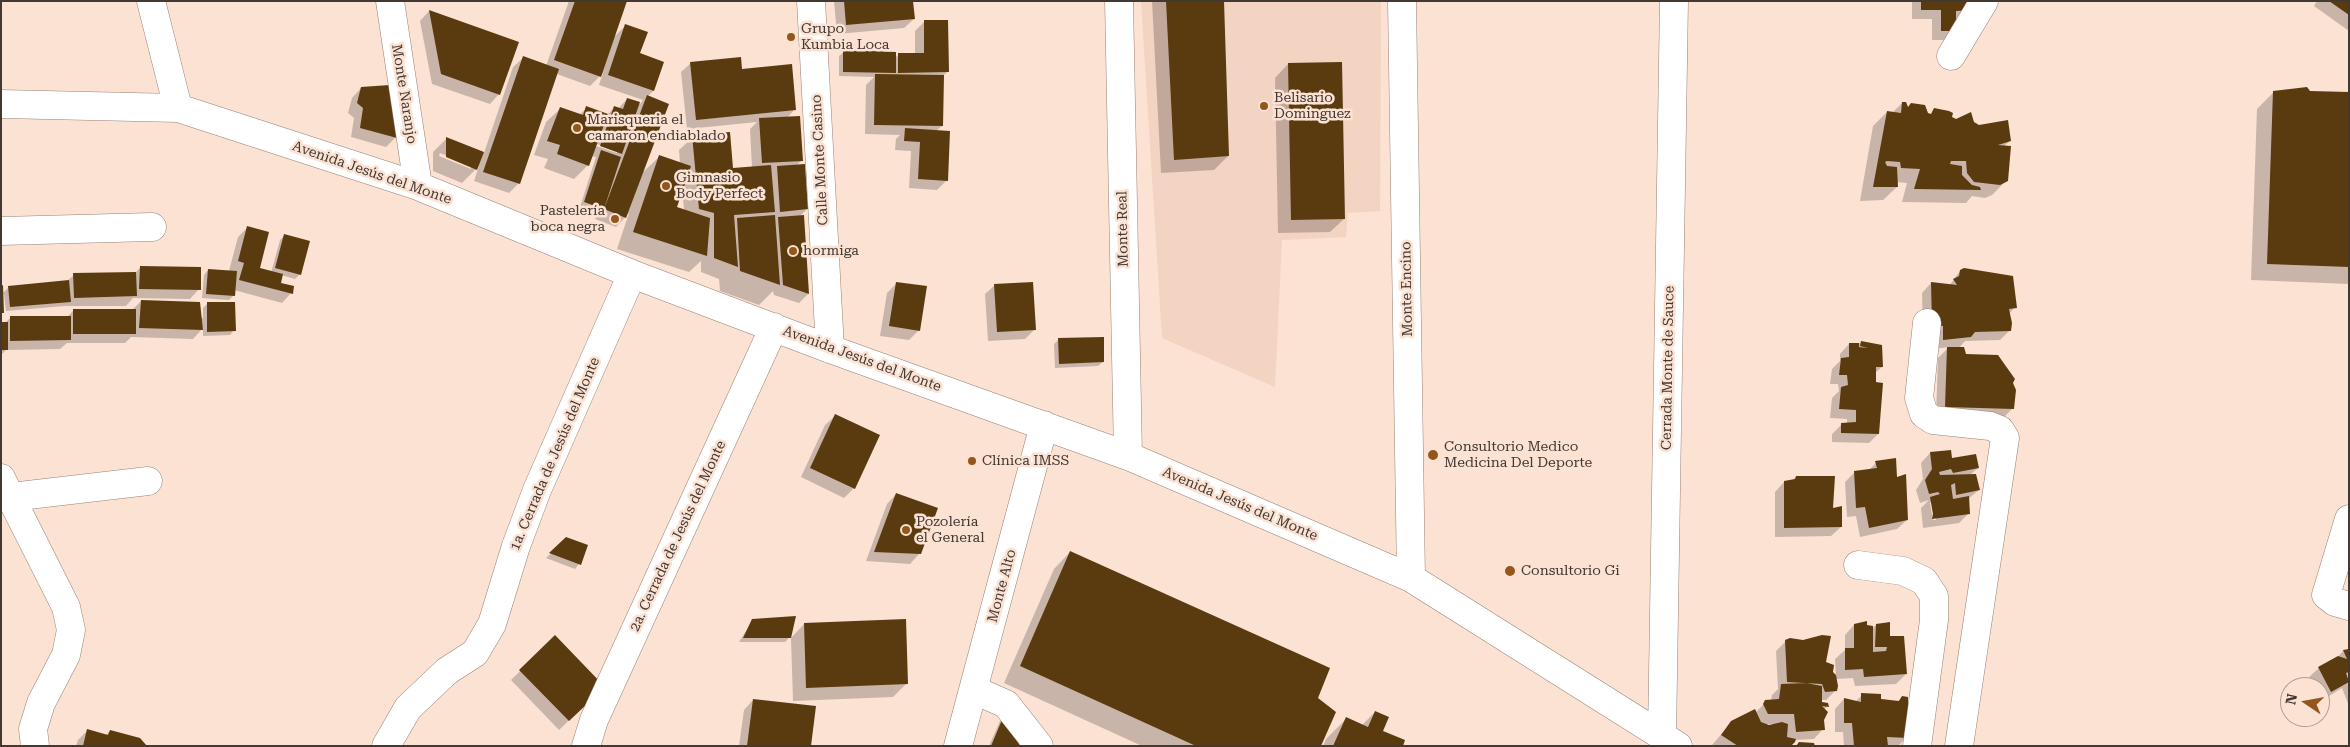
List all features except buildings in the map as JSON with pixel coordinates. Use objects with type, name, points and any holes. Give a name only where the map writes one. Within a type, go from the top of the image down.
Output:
[{"type":"street","points":[[152,1],[178,108]]},
{"type":"street","name":"Monte Naranjo","points":[[390,1],[418,186]]},
{"type":"street","name":"Calle Monte Casino","points":[[811,1],[830,349]]},
{"type":"street","name":"Monte Real","points":[[1119,1],[1128,456]]},
{"type":"street","name":"Monte Encino","points":[[1402,1],[1411,578]]},
{"type":"street","name":"Cerrada Monte de Sauce","points":[[1670,741],[1674,1]]},
{"type":"street","points":[[1951,56],[1984,1]]},
{"type":"street","name":"Avenida Jesús del Monte","points":[[1,104],[178,108],[418,186],[632,274],[830,349],[1128,456],[1411,578],[1670,741]]},
{"type":"street","points":[[1,231],[152,227]]},
{"type":"street","name":"1a. Cerrada de Jesús del Monte","points":[[386,746],[408,708],[448,671],[475,653],[492,624],[516,546],[537,490],[632,274]]},
{"type":"street","points":[[1927,323],[1919,398],[1924,414],[1932,420],[1990,426],[2000,430],[2005,438],[1960,746]]},
{"type":"street","name":"2a. Cerrada de Jesús del Monte","points":[[586,746],[594,720],[774,327]]},
{"type":"street","name":"Monte Alto","points":[[958,746],[1044,425]]},
{"type":"street","points":[[35,746],[33,728],[41,703],[66,655],[71,630],[66,607],[6,487],[148,481]]},
{"type":"street","points":[[2349,519],[2326,595],[2334,602],[2349,606]]},
{"type":"street","points":[[1858,565],[1903,571],[1924,581],[1934,596],[1934,620],[1917,746]]},
{"type":"street","points":[[974,690],[1006,704],[1040,746]]},
{"type":"shaded area","name":"Belisario Dominguez","points":[[1141,1],[1381,1],[1380,211],[1348,213],[1346,237],[1282,240],[1275,387],[1162,338]]},
{"type":"place","name":"Grupo Kumbia Loca","points":[[791,37]]},
{"type":"place","name":"Belisario Dominguez","points":[[1264,106]]},
{"type":"place","name":"Marisqueria el camaron endiablado","points":[[577,128]]},
{"type":"place","name":"Gimnasio Body Perfect","points":[[666,186]]},
{"type":"place","name":"Pastelería boca negra","points":[[615,219]]},
{"type":"place","name":"hormiga","points":[[793,251]]},
{"type":"place","name":"Consultorio Medico Medicina Del Deporte","points":[[1433,455]]},
{"type":"place","name":"Clínica IMSS","points":[[972,461]]},
{"type":"place","name":"Pozolería el General","points":[[906,530]]},
{"type":"place","name":"Consultorio Gi","points":[[1510,571]]}]
